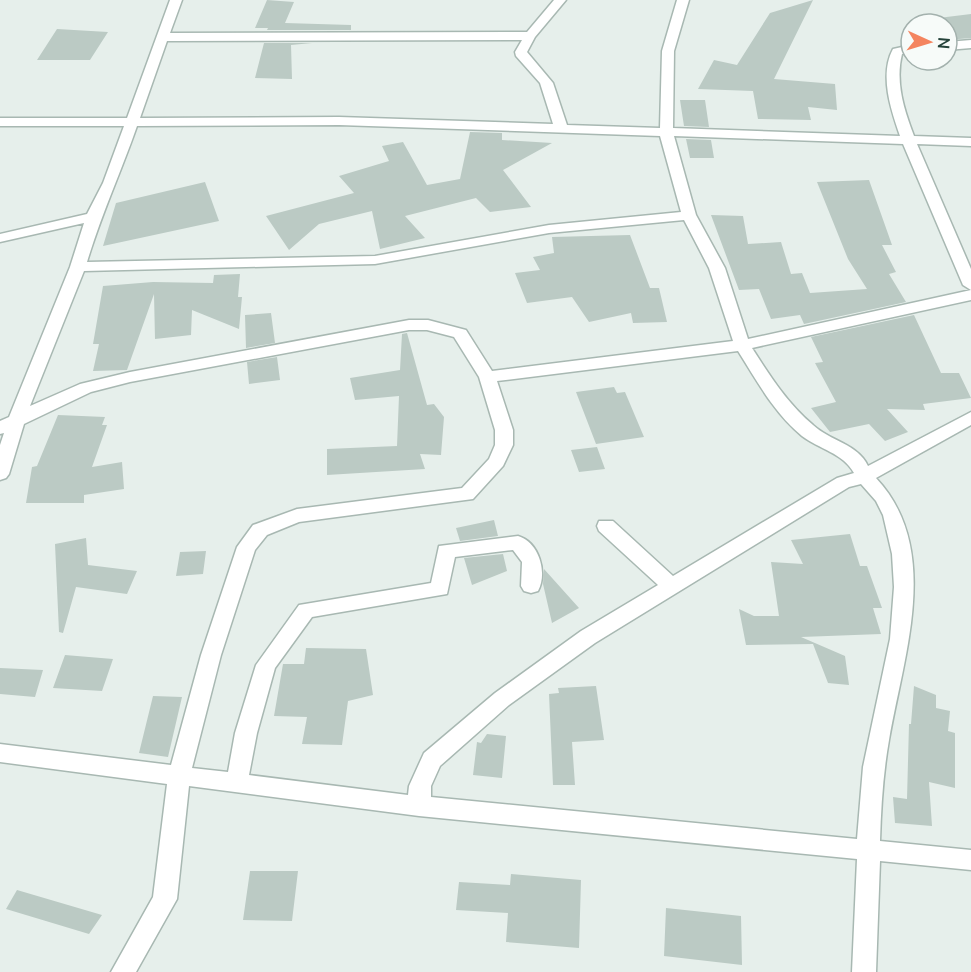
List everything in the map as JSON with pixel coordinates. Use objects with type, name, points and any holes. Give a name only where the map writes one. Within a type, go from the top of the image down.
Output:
[{"type":"street","points":[[0,474],[8,425],[78,267],[93,217],[110,183],[165,37],[176,0]]},
{"type":"street","points":[[560,0],[521,48],[521,56],[544,78],[551,91],[561,128]]},
{"type":"street","points":[[683,0],[682,10],[668,51],[666,132],[689,215],[717,268],[742,345],[780,404],[809,432],[856,459],[863,477],[888,504],[902,558],[906,602],[895,670],[874,764],[866,852],[867,934],[864,972]]},
{"type":"street","points":[[165,37],[530,36]]},
{"type":"street","points":[[899,52],[891,66],[907,139],[971,285]]},
{"type":"street","points":[[0,122],[339,121],[450,127],[561,128],[971,141]]},
{"type":"street","points":[[78,267],[375,260],[549,229],[689,215]]},
{"type":"street","points":[[0,238],[93,217]]},
{"type":"street","points":[[487,377],[742,345],[971,295]]},
{"type":"street","points":[[8,425],[54,401],[86,388],[119,380],[409,325],[428,325],[460,334],[487,377],[504,430],[504,445],[497,462],[467,494],[297,516],[260,530],[246,547],[211,655],[178,775],[165,899],[123,972]]},
{"type":"street","points":[[419,806],[423,775],[432,760],[484,714],[588,637],[843,482],[863,477],[971,418]]},
{"type":"street","points":[[606,526],[672,586]]},
{"type":"street","points":[[237,783],[246,733],[266,665],[306,610],[440,589],[446,550],[518,543],[532,561],[531,586]]},
{"type":"street","points":[[0,753],[419,806],[866,852],[971,860]]},
{"type":"building","points":[[267,0],[294,2],[285,23],[351,25],[351,30],[255,28]]},
{"type":"building","points":[[813,0],[774,79],[835,84],[837,110],[808,107],[811,120],[758,119],[753,91],[698,89],[714,60],[737,65],[770,13]]},
{"type":"building","points":[[971,14],[971,38],[959,39],[959,15]]},
{"type":"building","points":[[57,29],[108,32],[90,60],[37,60]]},
{"type":"building","points":[[264,43],[312,43],[291,45],[292,79],[255,78]]},
{"type":"building","points":[[680,100],[705,100],[709,127],[684,126]]},
{"type":"building","points":[[470,132],[502,133],[502,140],[552,143],[503,170],[531,207],[490,212],[476,198],[405,216],[425,238],[380,249],[372,211],[319,224],[289,250],[266,216],[354,193],[339,176],[389,161],[382,146],[403,142],[427,185],[460,179]]},
{"type":"building","points":[[686,139],[711,140],[714,158],[690,158]]},
{"type":"building","points":[[869,180],[892,245],[882,245],[896,272],[889,274],[906,302],[804,324],[800,315],[771,319],[759,289],[739,290],[711,215],[743,216],[748,244],[781,242],[791,274],[802,273],[810,293],[867,289],[848,259],[817,182]]},
{"type":"building","points":[[205,182],[219,221],[103,246],[116,203]]},
{"type":"building","points":[[630,235],[650,288],[659,288],[667,322],[633,323],[631,313],[589,322],[572,297],[527,303],[515,273],[540,270],[533,257],[554,253],[552,237]]},
{"type":"building","points":[[240,274],[238,297],[242,297],[239,329],[192,310],[191,335],[155,339],[154,294],[127,370],[93,371],[99,344],[93,344],[103,286],[153,282],[213,283],[214,275]]},
{"type":"building","points":[[271,313],[275,343],[246,348],[245,315]]},
{"type":"building","points":[[914,315],[941,373],[959,373],[971,398],[923,404],[925,410],[887,409],[908,432],[885,441],[869,424],[830,432],[811,408],[836,402],[815,363],[823,362],[811,337]]},
{"type":"building","points":[[407,333],[427,405],[434,404],[444,417],[441,455],[420,454],[425,469],[327,475],[327,449],[397,446],[399,396],[355,400],[350,378],[400,370],[402,334]]},
{"type":"building","points":[[277,357],[280,380],[249,384],[247,362]]},
{"type":"building","points":[[614,387],[617,393],[625,392],[644,437],[596,444],[576,392]]},
{"type":"building","points":[[58,415],[105,417],[102,425],[107,425],[92,467],[122,462],[124,489],[84,495],[84,503],[26,503],[32,467],[37,466]]},
{"type":"building","points":[[597,447],[605,469],[579,472],[571,450]]},
{"type":"building","points":[[494,520],[498,536],[460,541],[456,528]]},
{"type":"building","points":[[850,534],[860,566],[867,566],[882,608],[873,608],[881,634],[801,637],[845,656],[849,685],[828,683],[813,644],[746,645],[739,609],[754,616],[779,616],[771,562],[803,564],[791,540]]},
{"type":"building","points":[[86,538],[88,565],[137,571],[127,594],[76,587],[63,633],[59,632],[55,544]]},
{"type":"building","points":[[206,551],[203,574],[176,576],[180,552]]},
{"type":"building","points":[[503,554],[507,571],[472,585],[464,558]]},
{"type":"building","points":[[544,569],[579,608],[552,623],[543,584]]},
{"type":"building","points":[[306,648],[366,649],[373,695],[348,701],[342,745],[302,744],[307,717],[274,716],[283,664],[304,664]]},
{"type":"building","points":[[65,655],[113,659],[102,691],[53,688]]},
{"type":"building","points":[[0,668],[43,670],[35,697],[0,694]]},
{"type":"building","points":[[596,686],[604,740],[572,742],[575,785],[553,785],[549,694],[559,693],[558,688]]},
{"type":"building","points":[[914,686],[936,695],[936,708],[950,711],[948,731],[955,733],[955,788],[929,782],[932,826],[895,823],[893,797],[907,799],[909,724],[911,724]]},
{"type":"building","points":[[153,696],[182,697],[168,757],[139,753]]},
{"type":"building","points":[[487,734],[506,736],[502,778],[473,775],[477,742],[481,743]]},
{"type":"building","points":[[250,871],[298,871],[292,921],[243,920]]},
{"type":"building","points":[[511,874],[581,880],[579,948],[506,942],[508,913],[456,910],[459,882],[510,885]]},
{"type":"building","points":[[17,890],[102,915],[89,934],[6,909]]},
{"type":"building","points":[[666,908],[741,916],[742,965],[664,956]]}]
